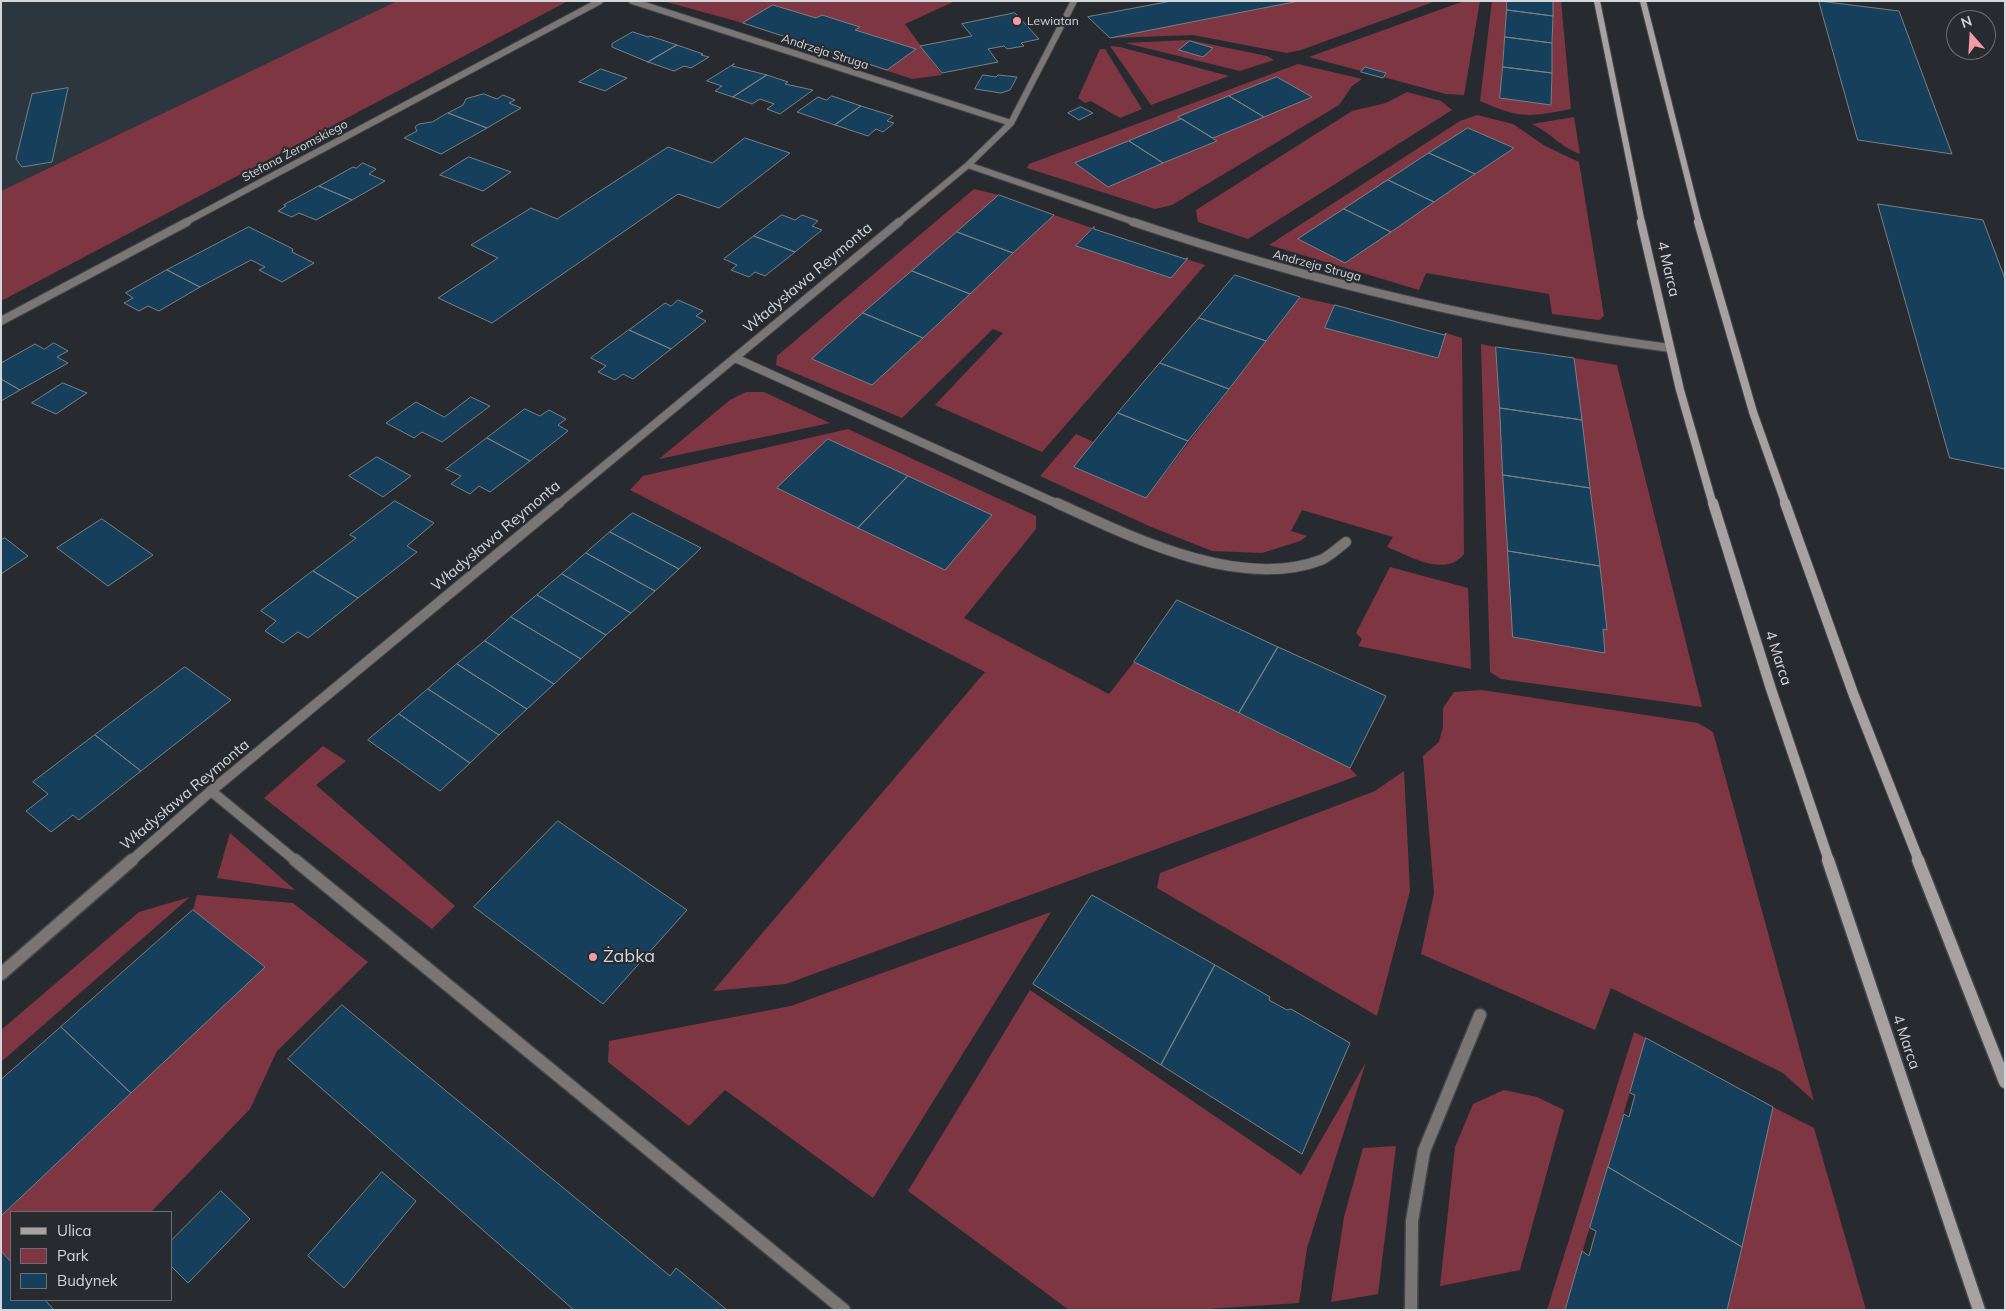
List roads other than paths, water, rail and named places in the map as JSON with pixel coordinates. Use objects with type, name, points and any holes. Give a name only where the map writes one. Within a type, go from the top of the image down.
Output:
[{"type":"main road","name":"4 Marca","points":[[1597,1],[1638,210],[1670,348],[1700,462],[1771,689],[1979,1310]]},
{"type":"main road","points":[[1643,1],[1696,214],[1753,412],[1853,693],[2005,1082]]},
{"type":"street","name":"Stefana Żeromskiego","points":[[1,321],[600,1]]},
{"type":"street","name":"Andrzeja Struga","points":[[632,1],[1011,122]]},
{"type":"street","name":"Władysława Reymonta","points":[[1,974],[211,792],[968,165],[1011,122],[1074,1]]},
{"type":"street","name":"Andrzeja Struga","points":[[968,165],[1222,250],[1326,281],[1469,315],[1622,342],[1670,348]]},
{"type":"street","points":[[735,358],[1143,542],[1224,565],[1266,570],[1300,566],[1323,559],[1346,542]]},
{"type":"street","points":[[211,792],[844,1310]]},
{"type":"street","points":[[1410,1310],[1412,1221],[1424,1151],[1480,1015]]},
{"type":"place","name":"Lewiatan","points":[[1017,21]]},
{"type":"place","name":"Żabka","points":[[593,957]]}]
